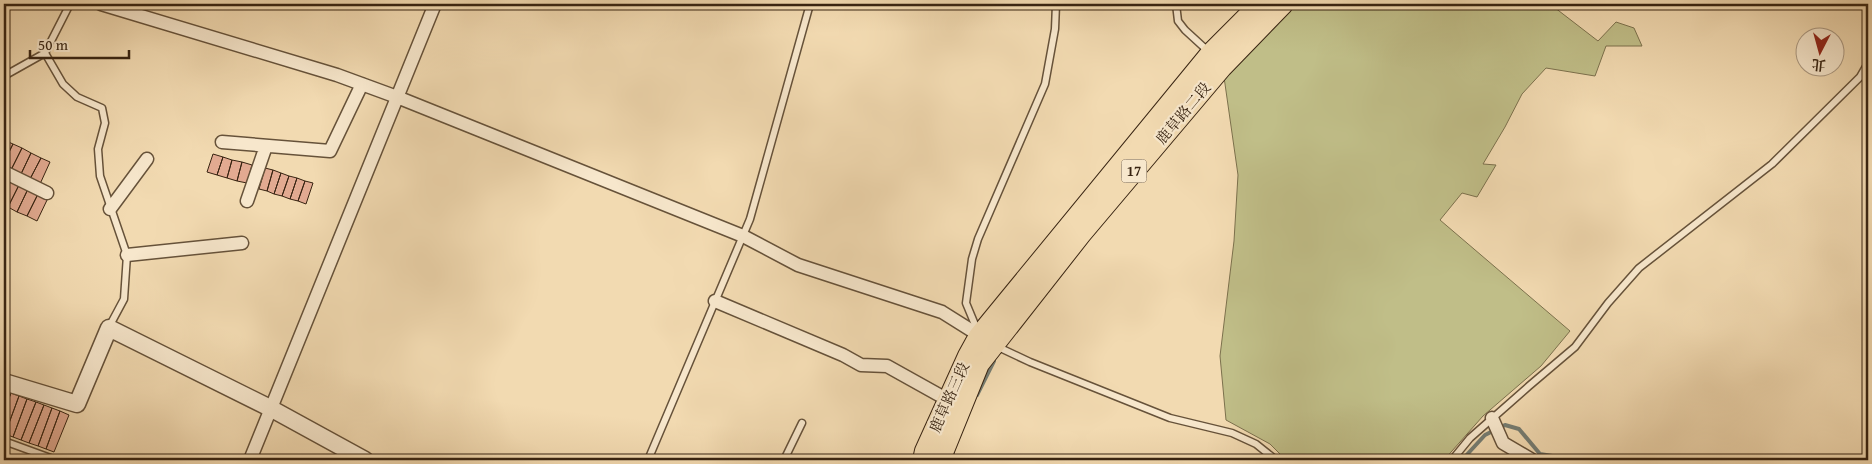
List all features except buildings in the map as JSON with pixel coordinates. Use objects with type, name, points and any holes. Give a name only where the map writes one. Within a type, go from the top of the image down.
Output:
[{"type":"main road","name":"鹿草路二段","points":[[987,341],[1211,53],[1260,4]]},
{"type":"main road","name":"鹿草路二段","points":[[987,341],[1081,234],[1222,66],[1283,4]]},
{"type":"main road","name":"鹿草路三段","points":[[935,457],[948,400],[968,356],[987,341]]},
{"type":"main road","name":"鹿草路三段","points":[[935,457],[980,364],[987,341]]},
{"type":"street","points":[[101,4],[336,75],[397,97],[743,236],[798,265],[942,312],[987,341]]},
{"type":"street","points":[[250,460],[435,4]]},
{"type":"street","points":[[222,142],[330,152],[362,84]]},
{"type":"street","points":[[247,201],[266,146]]},
{"type":"street","points":[[110,208],[147,159]]},
{"type":"street","points":[[4,172],[47,193]]},
{"type":"street","points":[[127,254],[242,243]]},
{"type":"street","points":[[715,302],[843,355],[861,365],[887,366],[948,400]]},
{"type":"street","points":[[4,382],[77,404],[109,328],[270,408],[365,460]]},
{"type":"street","points":[[1492,418],[1503,443],[1532,460]]},
{"type":"lane","points":[[4,76],[45,53],[70,4]]},
{"type":"lane","points":[[648,460],[750,219],[810,4]]},
{"type":"lane","points":[[1056,4],[1055,29],[1046,84],[978,240],[972,259],[966,303],[987,341],[1170,418],[1232,433],[1256,444],[1276,460]]},
{"type":"lane","points":[[1176,4],[1178,21],[1185,30],[1211,53]]},
{"type":"lane","points":[[45,53],[62,84],[77,97],[102,108],[105,122],[98,148],[100,176],[127,254],[124,299],[109,328]]},
{"type":"lane","points":[[1452,460],[1470,438],[1575,347],[1608,303],[1640,268],[1772,164],[1860,77],[1868,63]]},
{"type":"lane","points":[[784,460],[802,424]]},
{"type":"lane","points":[[4,441],[56,460]]},
{"type":"shaded area","points":[[1296,4],[1550,4],[1598,41],[1616,22],[1634,28],[1642,46],[1606,46],[1595,76],[1546,68],[1522,94],[1483,164],[1496,165],[1477,197],[1462,193],[1440,220],[1570,331],[1541,366],[1483,416],[1444,460],[1286,460],[1270,444],[1226,420],[1220,356],[1234,241],[1238,175],[1224,77]]},
{"type":"waterway","points":[[977,395],[994,361]]},
{"type":"waterway","points":[[1462,460],[1485,435],[1505,425],[1519,429],[1540,454],[1577,460]]},
{"type":"waterway","points":[[953,452],[952,455],[956,460]]}]
